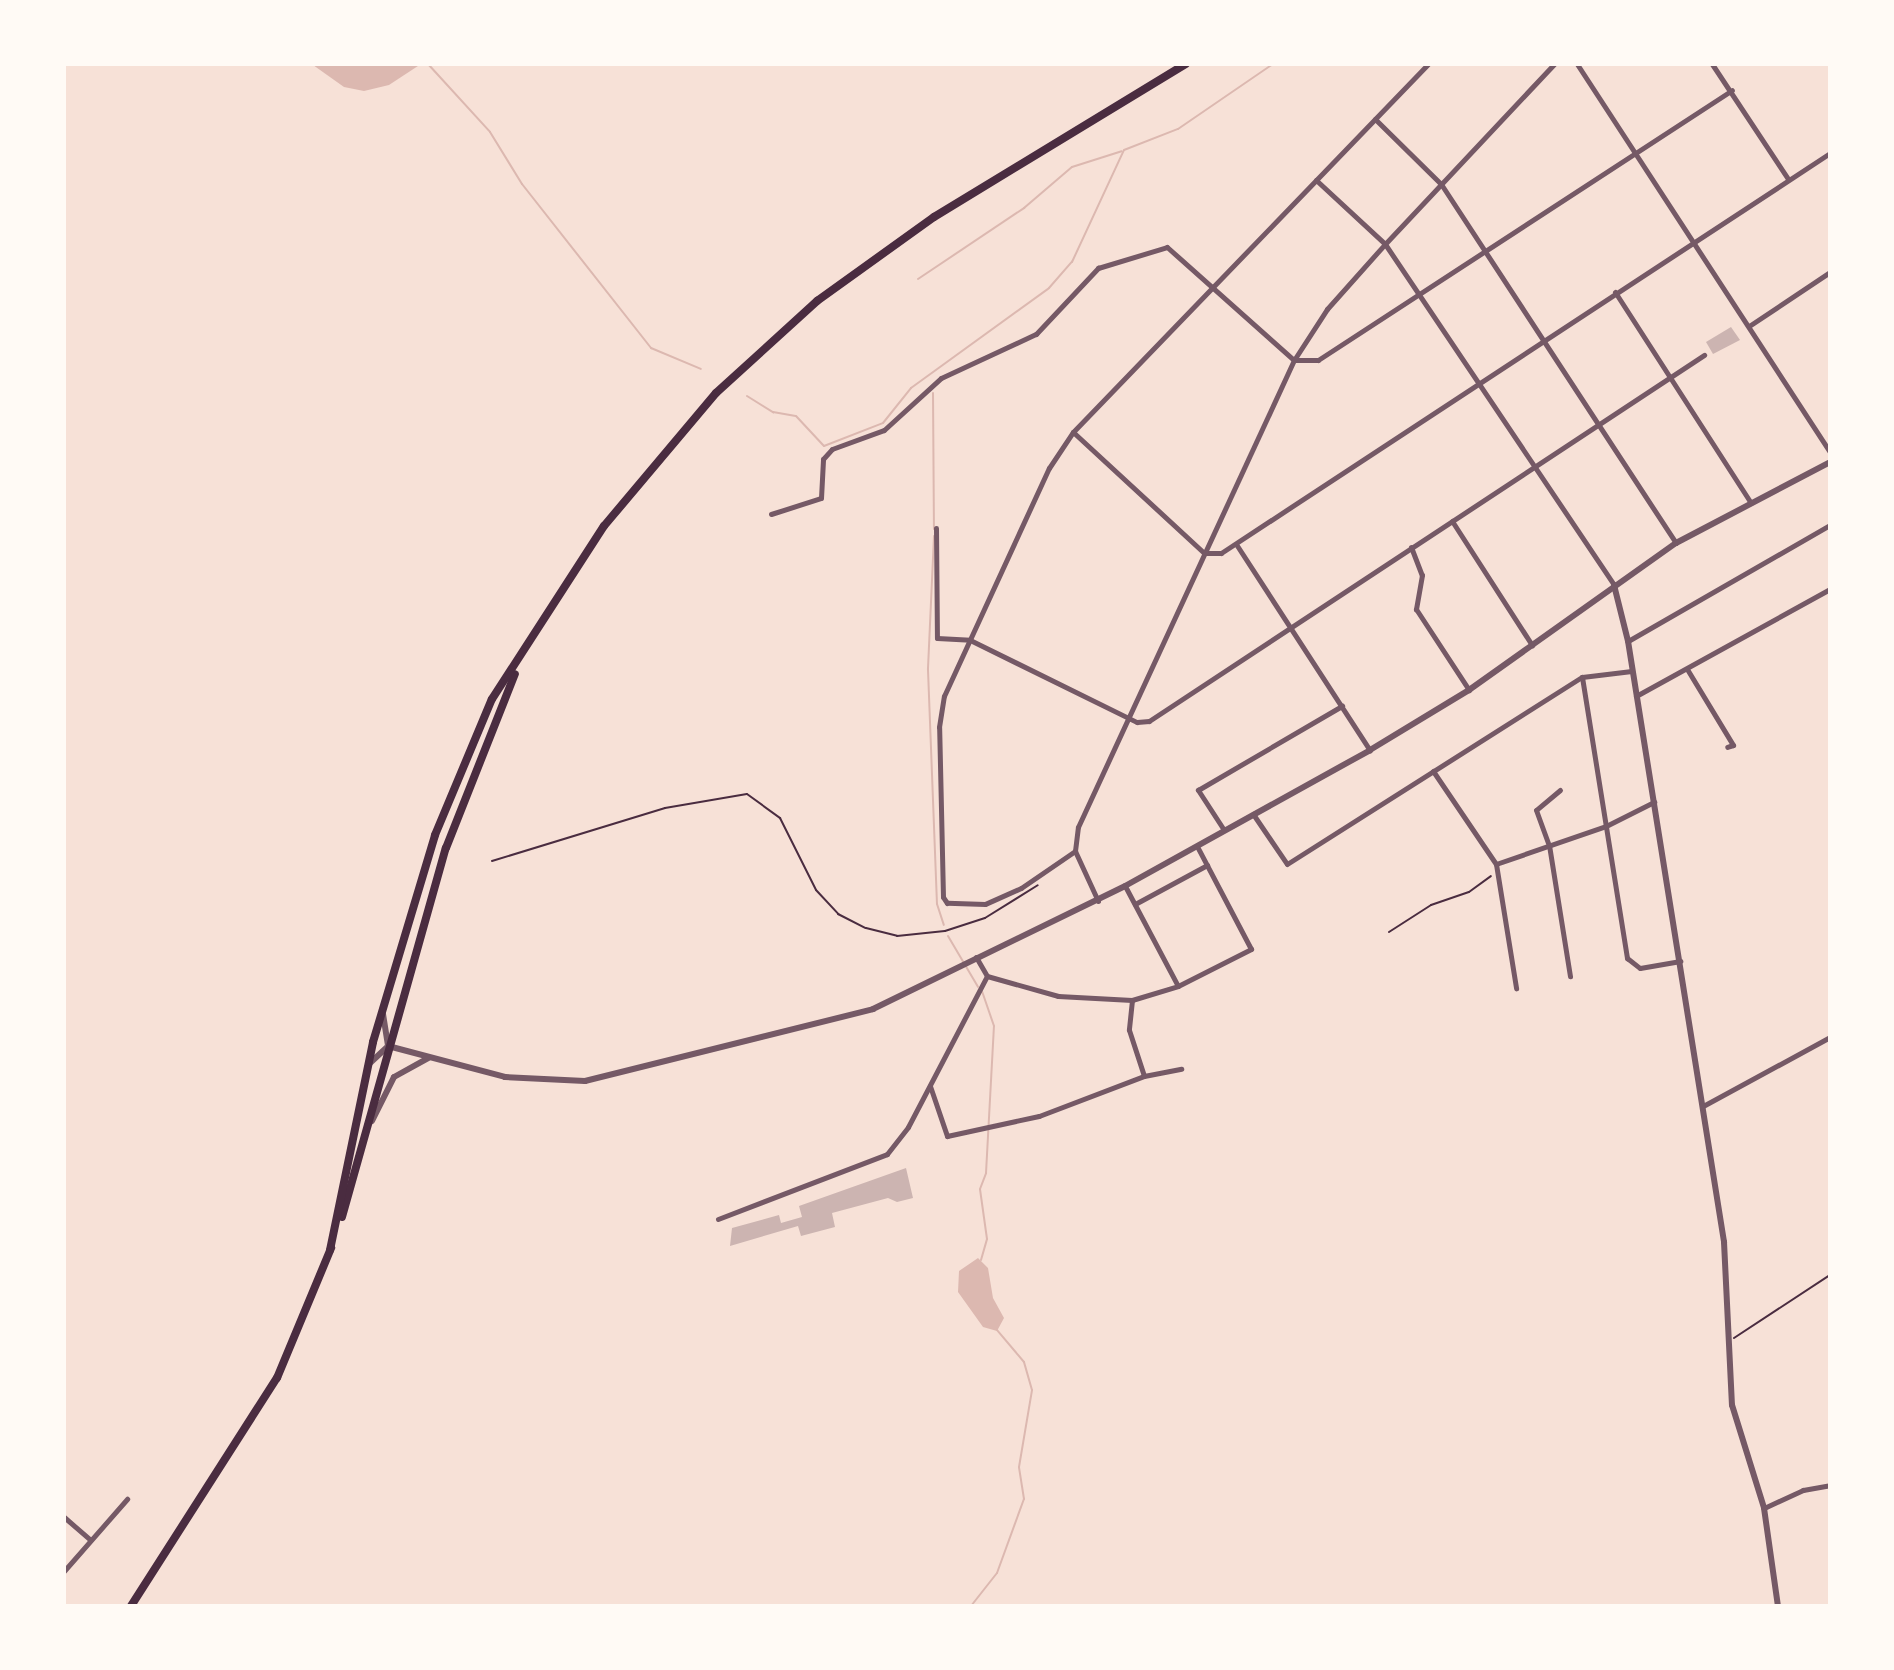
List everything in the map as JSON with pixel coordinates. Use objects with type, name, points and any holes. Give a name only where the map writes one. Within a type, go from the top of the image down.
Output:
[{"type":"main road","points":[[330,1250],[383,1010],[458,776],[492,699],[596,538],[652,464],[767,344],[847,278],[934,217],[1186,64]]},
{"type":"main road","points":[[131,1606],[206,1493],[287,1358],[330,1250],[368,1128],[388,1046],[446,848],[523,655]]},
{"type":"street","points":[[1075,851],[1058,864],[985,904],[957,907],[943,897],[939,727],[944,696],[1049,468],[1073,432],[1428,64]]},
{"type":"street","points":[[1098,901],[1075,851],[1078,827],[1294,360],[1327,309],[1554,64]]},
{"type":"street","points":[[1577,64],[1830,452]]},
{"type":"street","points":[[1712,64],[1788,179]]},
{"type":"street","points":[[771,514],[821,498],[823,459],[832,449],[884,430],[941,378],[1036,334],[1098,268],[1167,247],[1215,285],[1294,360],[1318,360],[1732,90]]},
{"type":"street","points":[[1375,119],[1441,184],[1676,543]]},
{"type":"street","points":[[1073,432],[1204,553],[1221,553],[1830,153]]},
{"type":"street","points":[[1316,180],[1385,244],[1614,585],[1628,641],[1724,1242],[1732,1405],[1764,1508],[1778,1606]]},
{"type":"street","points":[[1749,326],[1830,272]]},
{"type":"street","points":[[1615,292],[1751,503]]},
{"type":"street","points":[[936,528],[937,638],[970,640],[1130,717],[1149,721],[1704,355]]},
{"type":"street","points":[[388,1046],[505,1077],[594,1079],[853,1016],[1098,901],[1370,750],[1469,690],[1676,543],[1830,462]]},
{"type":"street","points":[[1452,521],[1532,645]]},
{"type":"street","points":[[1628,641],[1830,525]]},
{"type":"street","points":[[1236,544],[1370,750]]},
{"type":"street","points":[[1411,547],[1422,575],[1416,609],[1469,690]]},
{"type":"street","points":[[1636,696],[1830,589]]},
{"type":"street","points":[[1687,669],[1733,745],[1727,747]]},
{"type":"street","points":[[1253,814],[1287,864],[1582,677],[1632,671]]},
{"type":"street","points":[[1582,677],[1627,958],[1640,968],[1680,961]]},
{"type":"street","points":[[1224,830],[1198,790],[1342,706]]},
{"type":"street","points":[[1433,771],[1496,864],[1516,988]]},
{"type":"street","points":[[1560,790],[1536,810],[1549,845],[1570,976]]},
{"type":"street","points":[[1496,864],[1606,826],[1654,802]]},
{"type":"street","points":[[976,956],[987,976],[1058,996],[1132,1000],[1178,986],[1251,949],[1197,846]]},
{"type":"street","points":[[1135,904],[1207,865]]},
{"type":"street","points":[[1125,886],[1178,986]]},
{"type":"street","points":[[718,1219],[887,1154],[930,1085],[987,976]]},
{"type":"street","points":[[1132,1000],[1129,1030],[1144,1076]]},
{"type":"street","points":[[383,1010],[388,1046]]},
{"type":"street","points":[[1703,1106],[1830,1037]]},
{"type":"street","points":[[369,1065],[388,1046]]},
{"type":"street","points":[[368,1128],[394,1077],[428,1058]]},
{"type":"street","points":[[930,1085],[947,1136],[1039,1116],[1144,1076],[1181,1069]]},
{"type":"street","points":[[1764,1508],[1803,1490],[1830,1485]]},
{"type":"street","points":[[64,1571],[127,1499]]},
{"type":"street","points":[[64,1517],[90,1540]]},
{"type":"path","points":[[492,861],[665,808],[747,794],[780,818],[810,880],[838,914],[897,936],[945,931],[985,918],[1037,886],[1058,864]]},
{"type":"path","points":[[1389,932],[1431,905],[1485,882],[1496,864]]},
{"type":"path","points":[[1729,1342],[1830,1275]]},
{"type":"shaded area","points":[[421,64],[389,85],[364,91],[344,87],[313,65]]},
{"type":"shaded area","points":[[978,1258],[988,1268],[993,1298],[1004,1318],[997,1331],[983,1327],[958,1292],[959,1271]]},
{"type":"building","points":[[1731,327],[1740,340],[1713,354],[1706,342]]},
{"type":"building","points":[[906,1168],[913,1198],[897,1202],[888,1198],[832,1213],[835,1227],[801,1236],[798,1226],[730,1246],[732,1228],[779,1215],[781,1223],[802,1217],[799,1206]]},
{"type":"waterway","points":[[428,64],[490,132],[522,184],[651,348],[701,369]]},
{"type":"waterway","points":[[747,396],[773,412],[796,416],[824,446],[883,423],[911,388],[1049,288],[1072,262],[1124,150],[1178,129],[1273,64]]},
{"type":"waterway","points":[[918,279],[1024,208],[1072,167],[1122,151]]},
{"type":"waterway","points":[[933,393],[934,529]]},
{"type":"waterway","points":[[934,536],[928,670],[937,904],[944,925]]},
{"type":"waterway","points":[[948,936],[978,987]]},
{"type":"waterway","points":[[981,1260],[987,1239],[980,1189],[986,1173],[994,1026],[982,992]]},
{"type":"waterway","points":[[971,1606],[997,1573],[1024,1499],[1019,1467],[1032,1390],[1024,1362],[997,1330]]}]
